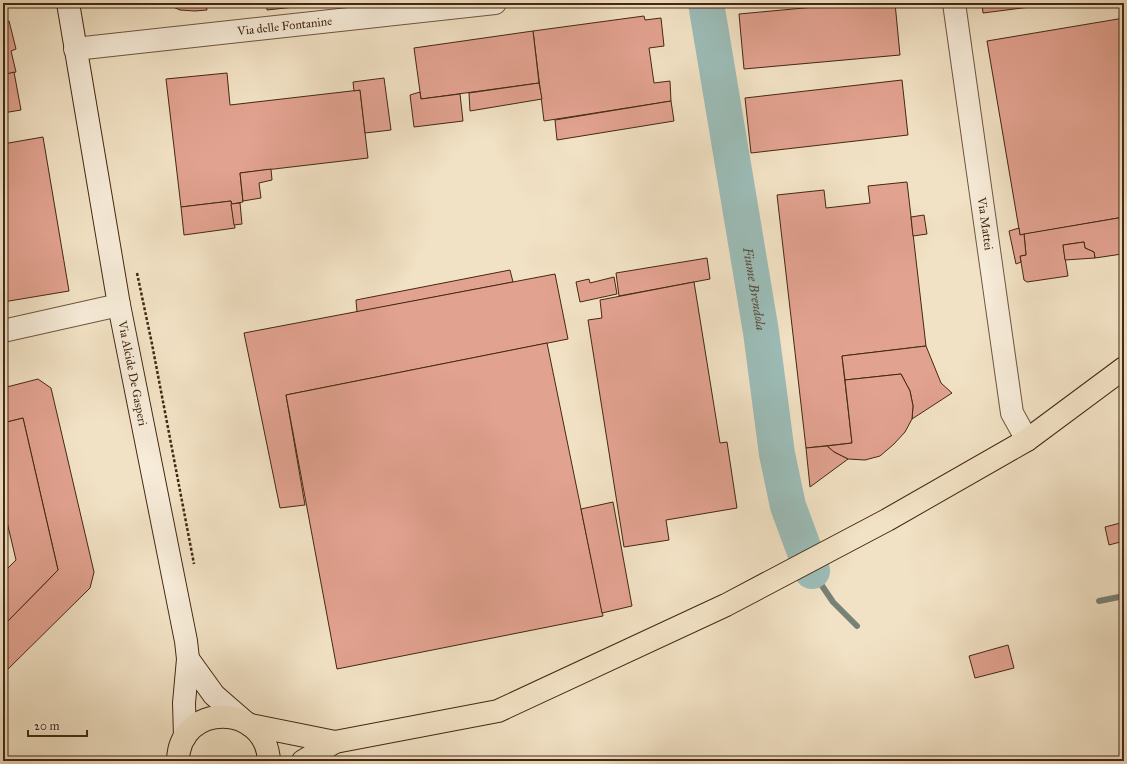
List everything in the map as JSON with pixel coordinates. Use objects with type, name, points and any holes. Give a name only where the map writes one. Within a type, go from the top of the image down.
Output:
[{"type":"main road","points":[[303,761],[335,742],[498,711],[726,605],[887,520],[1027,440],[1124,368]]},
{"type":"main road","points":[[177,753],[192,728],[212,718],[224,716],[235,718],[248,724],[335,742]]},
{"type":"main road","points":[[248,724],[259,733],[265,744],[269,761]]},
{"type":"street","name":"Via Alcide De Gasperi","points":[[68,3],[119,305],[186,641],[188,659],[214,695],[248,724]]},
{"type":"street","name":"Via delle Fontanine","points":[[75,49],[494,3]]},
{"type":"street","name":"Via Mattei","points":[[954,3],[1012,413],[1027,440]]},
{"type":"street","points":[[3,331],[119,305]]},
{"type":"street","points":[[177,753],[188,659]]},
{"type":"path","points":[[136,269],[152,344],[194,567]]},
{"type":"building","points":[[130,3],[206,3],[207,10],[180,10],[166,4],[130,6]]},
{"type":"building","points":[[266,3],[331,3],[267,10]]},
{"type":"building","points":[[858,3],[895,3],[900,55],[744,69],[739,14]]},
{"type":"building","points":[[982,3],[1029,3],[1030,7],[983,13]]},
{"type":"building","points":[[644,16],[645,20],[661,18],[664,46],[649,48],[654,83],[670,81],[671,101],[544,121],[533,31]]},
{"type":"building","points":[[1124,18],[1124,217],[1020,235],[987,41]]},
{"type":"building","points":[[9,21],[16,49],[11,51],[16,72],[3,75],[3,22]]},
{"type":"building","points":[[533,31],[539,83],[421,99],[414,48]]},
{"type":"building","points":[[14,72],[21,110],[3,113],[3,75]]},
{"type":"building","points":[[227,73],[230,105],[360,90],[368,158],[240,173],[243,202],[232,204],[231,201],[181,207],[166,79]]},
{"type":"building","points":[[384,78],[391,130],[365,133],[360,90],[354,91],[353,82]]},
{"type":"building","points":[[902,80],[908,135],[751,153],[745,98]]},
{"type":"building","points":[[539,83],[542,99],[470,111],[469,93]]},
{"type":"building","points":[[420,92],[421,99],[460,94],[463,121],[414,127],[410,95]]},
{"type":"building","points":[[671,101],[674,121],[557,140],[555,120]]},
{"type":"building","points":[[43,137],[69,291],[3,302],[3,144]]},
{"type":"building","points":[[271,169],[272,180],[259,183],[261,198],[243,201],[240,173]]},
{"type":"building","points":[[907,182],[926,346],[842,356],[852,443],[806,448],[777,195],[824,190],[826,208],[870,203],[868,186]]},
{"type":"building","points":[[231,201],[235,228],[184,235],[181,207]]},
{"type":"building","points":[[240,203],[242,224],[234,225],[231,204]]},
{"type":"building","points":[[924,215],[927,234],[913,236],[911,217]]},
{"type":"building","points":[[1124,217],[1124,259],[1122,254],[1095,258],[1094,252],[1085,248],[1084,242],[1063,245],[1068,276],[1027,282],[1024,280],[1020,256],[1026,255],[1024,234]]},
{"type":"building","points":[[1019,228],[1020,235],[1024,234],[1026,255],[1020,256],[1021,262],[1016,264],[1009,231]]},
{"type":"building","points":[[1084,242],[1085,248],[1094,252],[1095,258],[1065,260],[1063,245]]},
{"type":"building","points":[[707,258],[710,279],[619,296],[616,273]]},
{"type":"building","points":[[510,270],[513,282],[357,312],[356,300]]},
{"type":"building","points":[[555,274],[568,339],[286,395],[305,505],[280,508],[244,333]]},
{"type":"building","points":[[614,277],[617,294],[580,302],[576,282],[589,279],[590,283]]},
{"type":"building","points":[[694,282],[720,443],[727,442],[737,508],[666,520],[669,540],[624,547],[588,320],[602,318],[600,300]]},
{"type":"building","points":[[547,343],[603,616],[337,669],[286,395]]},
{"type":"building","points":[[926,346],[941,383],[952,393],[912,419],[913,406],[910,391],[901,374],[845,380],[842,356]]},
{"type":"building","points":[[901,374],[910,391],[913,406],[912,419],[905,432],[894,444],[880,456],[865,460],[848,459],[834,452],[827,446],[852,443],[845,380]]},
{"type":"building","points":[[38,379],[51,388],[94,572],[90,588],[3,674],[3,626],[58,570],[23,418],[3,423],[3,388]]},
{"type":"building","points":[[23,418],[58,570],[3,626],[3,573],[16,560],[3,505],[3,423]]},
{"type":"building","points":[[827,446],[834,452],[848,459],[810,487],[806,448]]},
{"type":"building","points":[[613,502],[632,606],[602,613],[581,509]]},
{"type":"building","points":[[1124,522],[1124,541],[1109,545],[1105,527]]},
{"type":"building","points":[[1008,645],[1014,668],[975,678],[969,656]]},
{"type":"waterway","name":"Fiume Brendola","points":[[706,3],[761,332],[777,454],[788,506],[812,571]]},
{"type":"waterway","points":[[812,571],[833,602],[857,626]]},
{"type":"waterway","points":[[1099,601],[1124,596]]}]
